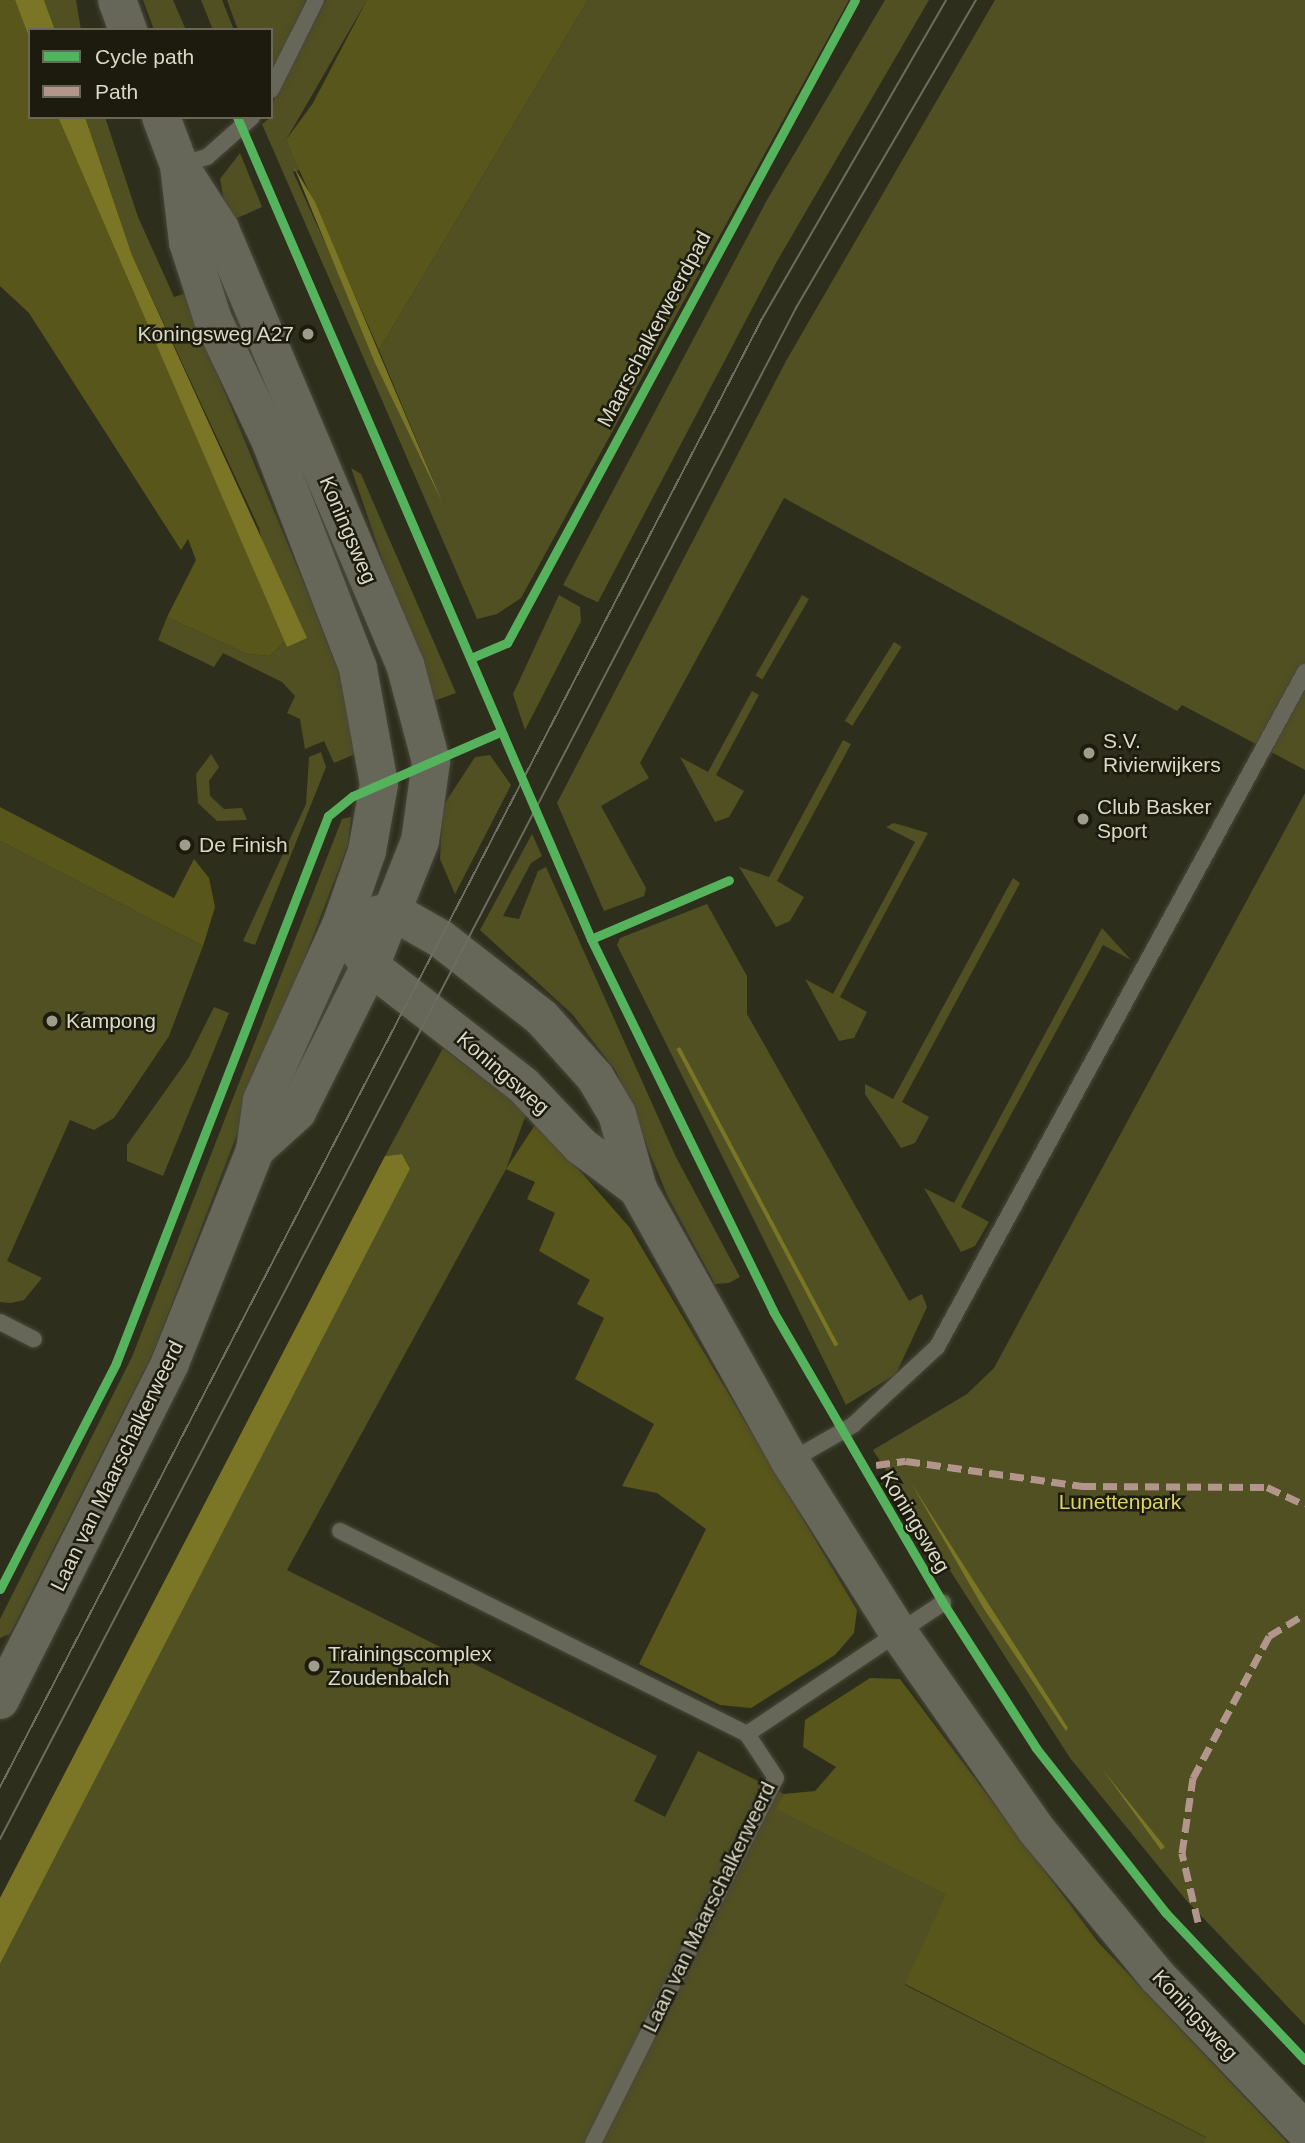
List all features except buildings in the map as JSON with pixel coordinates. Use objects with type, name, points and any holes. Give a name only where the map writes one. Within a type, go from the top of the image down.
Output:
[{"type":"main road","points":[[117,0],[127,28]]},
{"type":"main road","name":"Koningsweg","points":[[162,119],[179,165],[220,229],[405,664],[431,762],[420,841],[392,911],[490,974],[573,1051],[617,1114],[638,1189],[790,1461],[898,1632],[1035,1828],[1158,1977],[1305,2131]]},
{"type":"main road","name":"Koningsweg","points":[[179,165],[188,242],[213,320],[271,442],[362,682],[379,783],[367,851],[341,925],[370,966],[524,1086],[581,1146],[638,1189]]},
{"type":"main road","points":[[341,925],[392,911]]},
{"type":"main road","name":"Laan van Maarschalkerweerd","points":[[255,1150],[297,1112],[370,966],[392,911]]},
{"type":"main road","name":"Laan van Maarschalkerweerd","points":[[3,1686],[144,1421],[255,1150],[262,1100],[341,925]]},
{"type":"lane","points":[[273,86],[316,0]]},
{"type":"lane","points":[[179,165],[207,157],[250,119]]},
{"type":"lane","points":[[790,1461],[853,1425],[937,1347],[1305,672]]},
{"type":"lane","points":[[0,1322],[34,1339]]},
{"type":"lane","points":[[340,1531],[747,1734],[943,1603]]},
{"type":"lane","name":"Laan van Maarschalkerweerd","points":[[593,2143],[776,1777],[747,1734]]},
{"type":"green space","points":[[44,0],[76,0],[81,28],[54,28]]},
{"type":"green space","points":[[143,0],[173,0],[185,28],[153,28]]},
{"type":"green space","points":[[201,0],[222,0],[233,28],[212,28]]},
{"type":"green space","points":[[227,0],[306,0],[273,72],[273,28],[237,28]]},
{"type":"green space","points":[[326,0],[367,0],[286,140],[300,170],[293,172],[444,506],[379,350],[588,0],[849,0],[521,598],[497,614],[477,619],[262,124],[273,119],[273,101]]},
{"type":"green space","points":[[885,0],[929,0],[776,263],[598,602],[563,585],[767,200]]},
{"type":"green space","points":[[995,0],[1305,0],[1305,770],[1182,705],[1177,711],[784,498],[640,763],[649,778],[601,806],[646,888],[644,896],[604,911],[557,803],[786,361]]},
{"type":"green space","points":[[86,119],[106,119],[138,217],[174,297],[184,294],[310,598],[347,694],[355,754],[334,763],[324,741],[305,749],[300,719],[287,713],[295,696],[282,682],[223,653],[214,667],[158,640],[167,617],[247,654],[270,656],[285,641],[287,647],[259,528],[132,255]]},
{"type":"green space","points":[[240,153],[262,207],[228,222],[220,179]]},
{"type":"green space","points":[[351,468],[361,474],[456,693],[431,702]]},
{"type":"green space","points":[[559,595],[580,607],[581,621],[525,730],[513,694]]},
{"type":"green space","points":[[802,595],[809,599],[762,680],[756,676]]},
{"type":"green space","points":[[894,642],[902,647],[852,726],[845,721]]},
{"type":"green space","points":[[752,691],[759,695],[716,775],[744,791],[729,817],[715,822],[680,757],[708,772]]},
{"type":"green space","points":[[843,740],[851,744],[777,881],[804,897],[790,921],[776,927],[739,867],[769,877]]},
{"type":"green space","points":[[321,752],[326,767],[255,945],[243,941],[306,804],[309,757]]},
{"type":"green space","points":[[211,754],[219,767],[209,781],[210,796],[224,809],[242,808],[247,820],[217,821],[198,803],[196,774]]},
{"type":"green space","points":[[490,755],[511,785],[455,894],[440,859],[443,806],[475,757]]},
{"type":"green space","name":"Lunettenpark","points":[[1305,793],[1305,2025],[1186,1900],[1070,1758],[873,1450],[967,1394],[994,1368]]},
{"type":"green space","points":[[351,817],[348,845],[153,1353],[10,1634],[0,1638],[0,1619],[132,1357],[342,819]]},
{"type":"green space","points":[[894,823],[928,833],[840,997],[867,1012],[854,1038],[839,1041],[805,979],[833,994],[915,842],[886,827]]},
{"type":"green space","points":[[532,834],[542,856],[531,863],[503,916],[519,919],[538,871],[546,867],[676,1157],[740,1277],[729,1283],[715,1284],[667,1195],[616,1071],[572,1014],[480,930]]},
{"type":"green space","points":[[0,841],[203,946],[169,1036],[114,1118],[94,1130],[70,1120],[7,1261],[42,1278],[24,1300],[11,1303],[0,1302]]},
{"type":"green space","points":[[1013,878],[1020,883],[902,1102],[929,1117],[915,1143],[901,1148],[865,1094],[865,1084],[893,1099]]},
{"type":"green space","points":[[707,904],[747,976],[747,1014],[909,1301],[922,1294],[927,1307],[896,1374],[846,1405],[617,945],[620,938]]},
{"type":"green space","points":[[1102,928],[1131,960],[1103,945],[961,1207],[989,1222],[975,1246],[961,1252],[924,1188],[954,1203]]},
{"type":"green space","points":[[214,1007],[229,1013],[163,1176],[127,1161],[127,1145],[188,1059]]},
{"type":"green space","name":"Trainingscomplex Zoudenbalch","points":[[443,1048],[527,1112],[506,1169],[287,1570],[657,1756],[634,1801],[665,1817],[698,1751],[784,1794],[777,1809],[947,1894],[905,1985],[1207,2138],[1204,2143],[0,2143],[0,1964],[410,1169],[402,1154],[385,1156]]},
{"type":"shaded area","points":[[0,0],[15,0],[28,35],[28,119],[59,119],[285,641],[270,656],[247,654],[167,617],[196,560],[188,539],[181,550],[29,313],[0,286]]},
{"type":"shaded area","points":[[15,0],[44,0],[54,28],[28,28],[28,35]]},
{"type":"shaded area","points":[[367,0],[588,0],[379,350],[286,140],[313,103]]},
{"type":"shaded area","points":[[59,119],[86,119],[132,255],[307,638],[287,647]]},
{"type":"shaded area","points":[[294,167],[315,202],[444,506],[375,363]]},
{"type":"shaded area","points":[[0,807],[174,898],[194,859],[209,878],[215,907],[203,946],[0,841]]},
{"type":"shaded area","points":[[680,1047],[838,1345],[835,1346],[676,1049]]},
{"type":"shaded area","points":[[537,1122],[630,1228],[857,1610],[854,1633],[835,1655],[751,1708],[720,1705],[639,1664],[706,1529],[657,1493],[622,1486],[654,1424],[575,1379],[604,1318],[577,1304],[590,1280],[539,1251],[555,1213],[527,1199],[535,1182],[506,1169]]},
{"type":"shaded area","points":[[402,1154],[410,1169],[0,1964],[0,1898],[385,1156]]},
{"type":"shaded area","points":[[911,1483],[1068,1728],[1066,1731],[984,1609]]},
{"type":"shaded area","points":[[870,1678],[900,1679],[1098,1942],[1288,2143],[1204,2143],[1206,2137],[905,1984],[946,1894],[776,1809],[784,1794],[815,1791],[836,1767],[803,1747],[805,1720]]},
{"type":"shaded area","points":[[1103,1770],[1165,1847],[1161,1850]]},
{"type":"tram line","points":[[0,1787],[762,319],[946,0]]},
{"type":"tram line","points":[[0,1839],[796,308],[976,0]]},
{"type":"marked path","points":[[876,1465],[906,1461],[1082,1486],[1267,1487],[1305,1505]]},
{"type":"marked path","points":[[1198,1922],[1182,1853],[1193,1778],[1269,1636],[1305,1614]]},
{"type":"cycle path","name":"Maarschalkerweerdpad","points":[[471,658],[507,643],[855,0]]},
{"type":"cycle path","points":[[238,119],[591,939],[773,1311],[943,1603],[1036,1748],[1165,1912],[1305,2060]]},
{"type":"cycle path","points":[[0,1589],[116,1363],[328,816],[353,796],[500,732]]},
{"type":"cycle path","points":[[591,939],[729,880]]},
{"type":"place","name":"Koningsweg A27","points":[[308,334]]},
{"type":"place","name":"S.V. Rivierwijkers","points":[[1089,753]]},
{"type":"place","name":"Club Basker Sport","points":[[1083,819]]},
{"type":"place","name":"De Finish","points":[[185,845]]},
{"type":"place","name":"Kampong","points":[[52,1021]]},
{"type":"place","name":"Trainingscomplex Zoudenbalch","points":[[314,1666]]}]
